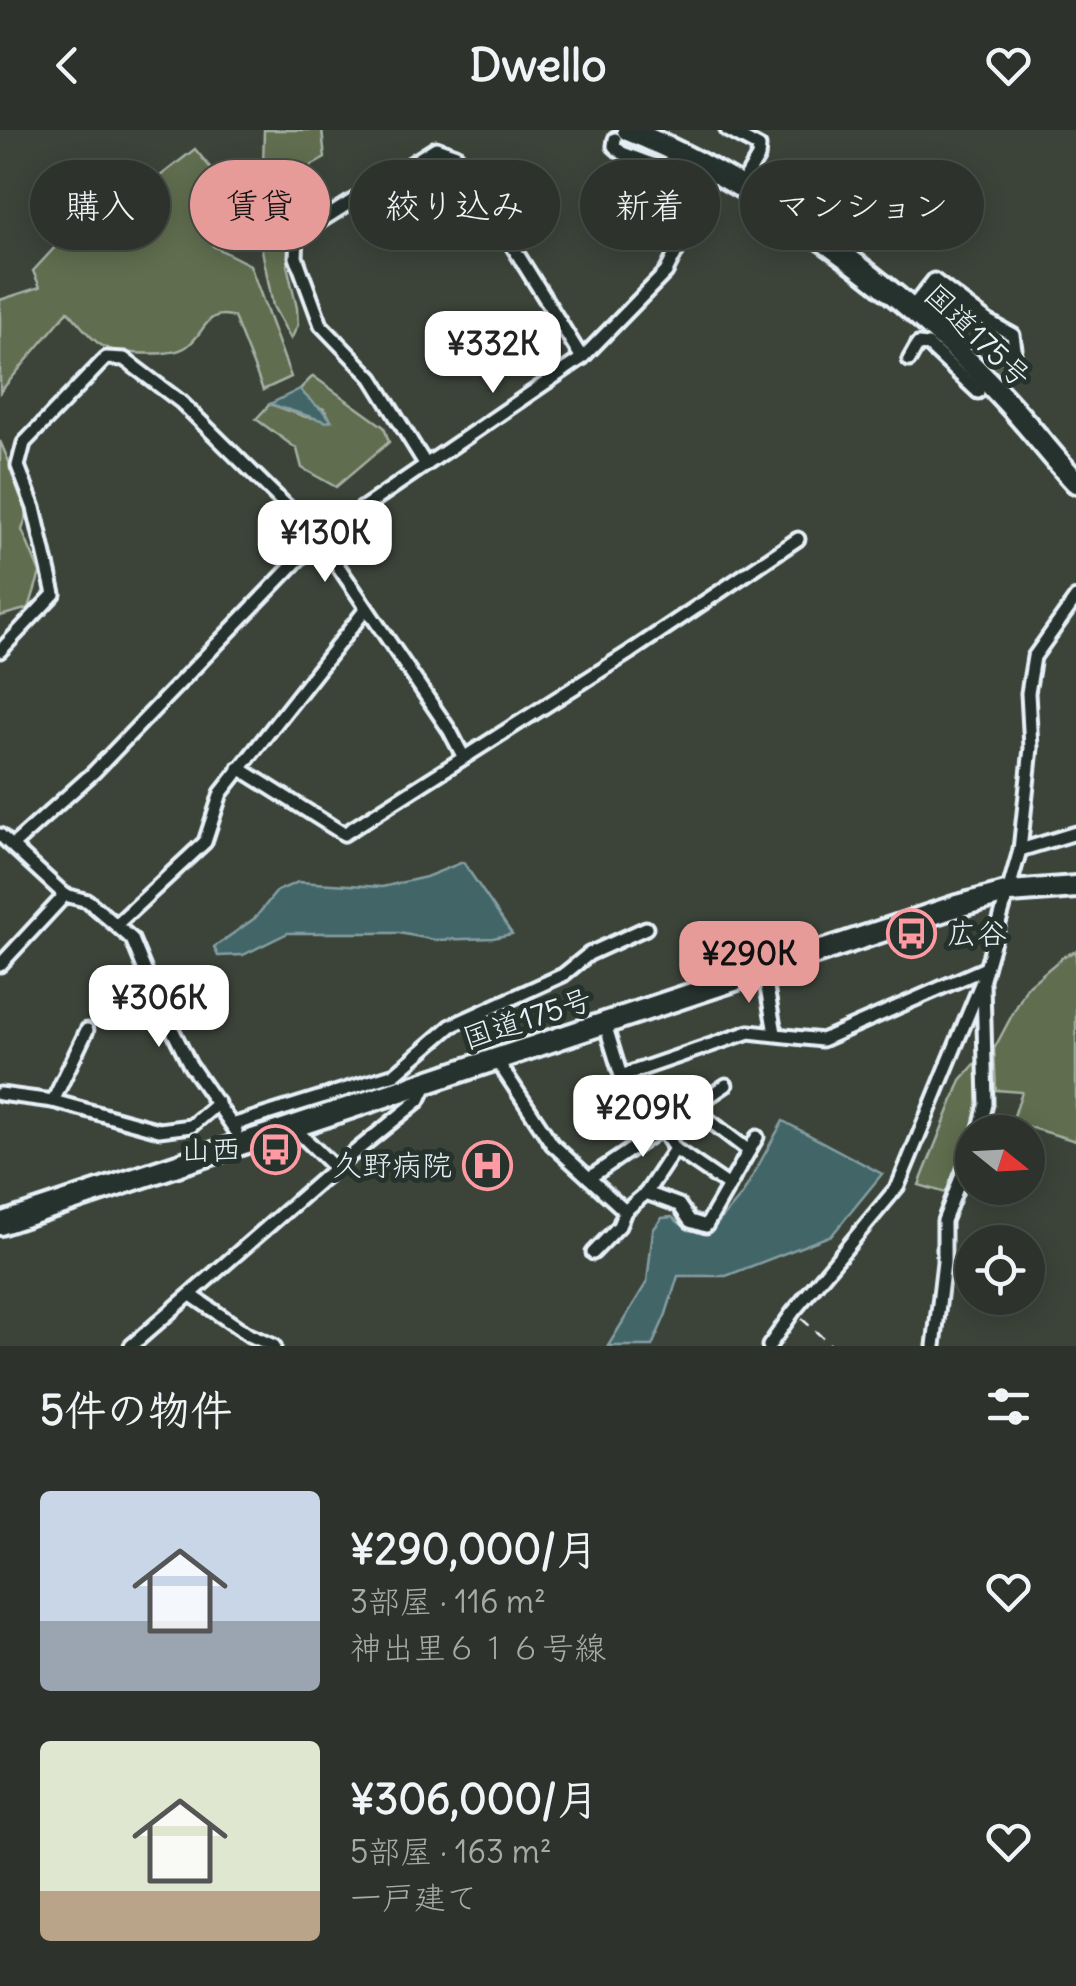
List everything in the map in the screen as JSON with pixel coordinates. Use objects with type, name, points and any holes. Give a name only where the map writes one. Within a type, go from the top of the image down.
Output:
[{"type":"highway","name":"国道175号","points":[[622,135],[671,160]]},
{"type":"highway","name":"国道175号","points":[[720,181],[740,188]]},
{"type":"highway","name":"国道175号","points":[[832,250],[911,309],[1005,400],[1073,481]]},
{"type":"highway","name":"国道175号","points":[[0,1224],[957,906],[1010,892],[1076,886]]},
{"type":"street","points":[[727,130],[760,147],[756,160]]},
{"type":"street","points":[[426,465],[372,378],[321,325],[296,257],[297,236],[436,148],[456,155],[582,358]]},
{"type":"street","points":[[13,845],[94,772],[319,538],[582,358],[666,272],[677,250]]},
{"type":"street","points":[[911,309],[934,280],[1013,335],[1016,348],[1009,358]]},
{"type":"street","points":[[908,360],[918,344],[928,346],[978,392]]},
{"type":"street","points":[[0,650],[54,594],[34,508],[18,466],[24,443],[106,358],[124,358],[181,402],[319,538],[463,756]]},
{"type":"street","points":[[239,768],[344,834],[630,652],[798,539]]},
{"type":"street","points":[[769,1346],[898,1186],[984,974],[1010,892],[1020,850],[1032,748],[1028,693],[1034,656],[1076,598]]},
{"type":"street","points":[[117,924],[205,842],[221,793],[366,608]]},
{"type":"street","points":[[1020,850],[1076,833]]},
{"type":"street","points":[[0,835],[65,895],[88,901],[132,938],[190,1065],[245,1143]]},
{"type":"street","points":[[0,966],[65,895]]},
{"type":"street","points":[[232,1125],[395,1074],[450,1026],[563,975],[589,954],[646,928]]},
{"type":"street","points":[[764,972],[774,1033]]},
{"type":"street","points":[[604,1024],[622,1076],[750,1032],[822,1040],[984,974]]},
{"type":"street","points":[[983,1115],[984,974]]},
{"type":"street","points":[[54,1101],[87,1030]]},
{"type":"street","points":[[496,1059],[552,1144],[625,1211]]},
{"type":"street","points":[[132,1346],[334,1168],[419,1100],[428,1083]]},
{"type":"street","points":[[590,1178],[726,1085]]},
{"type":"street","points":[[0,1094],[54,1101],[159,1130],[191,1126],[218,1103]]},
{"type":"street","points":[[692,1108],[749,1150]]},
{"type":"street","points":[[293,1127],[334,1168]]},
{"type":"street","points":[[662,1129],[675,1149],[728,1186]]},
{"type":"street","points":[[646,1193],[679,1205],[690,1222],[706,1226],[756,1136]]},
{"type":"street","points":[[593,1253],[619,1226],[625,1211],[646,1193],[675,1149]]},
{"type":"street","points":[[934,1346],[944,1262],[944,1221],[955,1193]]},
{"type":"street","points":[[190,1295],[249,1335],[274,1346]]},
{"type":"path","points":[[793,1312],[832,1346]]},
{"type":"green space","points":[[264,130],[322,130],[325,158],[322,160],[263,160]]},
{"type":"green space","points":[[195,149],[204,160],[190,160],[190,250],[221,250],[250,265],[291,377],[263,390],[234,317],[211,319],[192,342],[179,350],[143,354],[101,345],[68,311],[0,392],[0,300],[40,287],[33,271],[52,250],[170,250],[170,168]]},
{"type":"green space","points":[[262,250],[290,250],[287,265],[298,325],[291,339],[273,306]]},
{"type":"green space","points":[[313,376],[384,427],[389,442],[336,487],[302,468],[297,449],[256,419],[270,404],[306,417],[331,420],[300,389]]},
{"type":"green space","points":[[0,441],[29,508],[22,530],[40,573],[29,608],[0,616]]},
{"type":"green space","points":[[1076,951],[1076,1141],[1045,1132],[1045,1115],[1014,1115],[1022,1092],[996,1090],[994,1049],[1027,987],[1064,956]]},
{"type":"green space","points":[[980,1058],[981,1107],[978,1115],[955,1115],[955,1171],[946,1193],[919,1185],[961,1080]]},
{"type":"water","points":[[300,389],[323,411],[331,420],[270,404]]},
{"type":"water","points":[[463,862],[512,934],[435,940],[399,933],[288,933],[243,955],[218,956],[214,947],[255,918],[277,891],[298,882],[382,887],[426,877]]},
{"type":"water","points":[[783,1121],[882,1174],[832,1235],[726,1276],[678,1276],[652,1346],[608,1346],[647,1282],[653,1230],[662,1218],[672,1217],[688,1230],[710,1232],[742,1195]]},
{"type":"tunnel","points":[[985,384],[1009,357]]},
{"type":"place","name":"広谷","points":[[912,933]]},
{"type":"place","name":"山西","points":[[276,1149]]},
{"type":"place","name":"久野病院","points":[[487,1165]]}]
